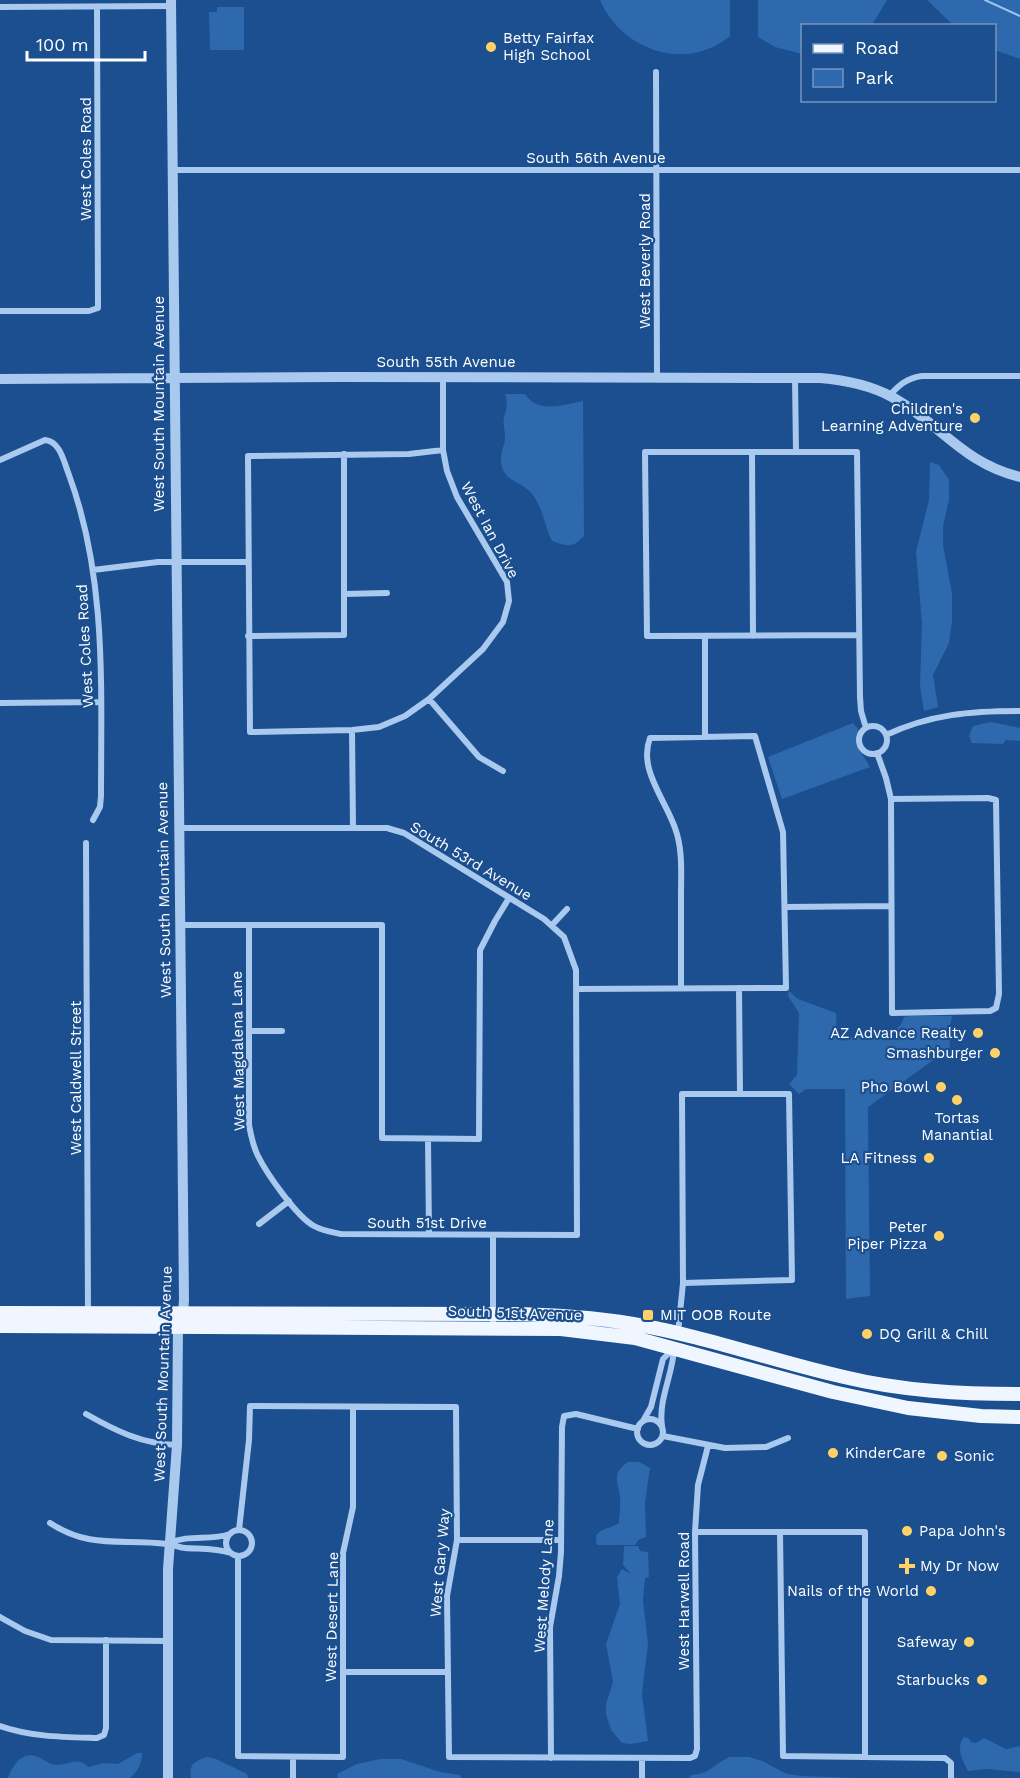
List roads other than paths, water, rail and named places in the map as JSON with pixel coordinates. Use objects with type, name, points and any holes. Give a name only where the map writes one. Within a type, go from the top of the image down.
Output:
[{"type":"main road","name":"South 51st Avenue","points":[[0,1313],[88,1313],[181,1320]]},
{"type":"main road","name":"South 51st Avenue","points":[[0,1326],[181,1320],[493,1321],[586,1318],[634,1324],[678,1333],[870,1383],[967,1394],[1020,1394]]},
{"type":"main road","name":"South 51st Avenue","points":[[493,1321],[635,1338],[802,1384],[879,1402],[962,1415],[1020,1417]]},
{"type":"street","points":[[0,7],[97,7],[171,3]]},
{"type":"street","name":"West South Mountain Avenue","points":[[168,1778],[169,1544],[177,1445],[181,1320],[181,844],[178,828],[171,3]]},
{"type":"street","name":"West Coles Road","points":[[0,311],[96,310],[99,303],[97,7]]},
{"type":"street","name":"West Beverly Road","points":[[656,72],[657,377]]},
{"type":"street","name":"South 56th Avenue","points":[[172,170],[1020,170]]},
{"type":"street","points":[[890,395],[903,382],[922,376],[1020,376]]},
{"type":"street","name":"West Ian Drive","points":[[248,636],[250,732],[352,730],[379,726],[396,720],[429,699],[483,649],[503,622],[509,601],[507,582],[457,497],[447,471],[443,450],[443,377]]},
{"type":"street","name":"South 55th Avenue","points":[[0,379],[657,377],[795,378],[846,381],[890,395],[915,411],[960,449],[991,467],[1020,477]]},
{"type":"street","points":[[795,378],[796,452]]},
{"type":"street","name":"West Coles Road","points":[[0,460],[45,440],[57,446],[72,484],[87,538],[93,570],[99,631],[101,796],[100,807],[93,820]]},
{"type":"street","points":[[344,454],[344,635],[248,636],[248,456],[344,454],[409,454],[443,450]]},
{"type":"street","points":[[859,635],[647,636],[645,452],[857,452],[861,711],[866,728],[860,738],[861,747],[868,753],[877,753],[884,748],[886,735]]},
{"type":"street","points":[[752,452],[753,636]]},
{"type":"street","points":[[93,570],[122,565],[175,562],[248,562]]},
{"type":"street","points":[[344,594],[387,593]]},
{"type":"street","points":[[705,636],[705,737]]},
{"type":"street","points":[[429,699],[478,757],[503,771]]},
{"type":"street","points":[[0,703],[100,702]]},
{"type":"street","points":[[886,735],[914,723],[950,714],[1020,711]]},
{"type":"street","points":[[866,728],[876,726],[886,735]]},
{"type":"street","points":[[352,730],[353,828]]},
{"type":"street","points":[[577,989],[786,988],[783,832],[755,736],[650,738],[646,748],[650,772],[676,829],[681,856],[681,988]]},
{"type":"street","points":[[877,753],[891,799],[892,1013],[990,1011],[996,1008],[999,994],[996,800],[988,798],[891,799]]},
{"type":"street","name":"South 53rd Avenue","points":[[178,828],[387,828],[404,833],[552,925],[564,937],[576,970],[577,989]]},
{"type":"street","name":"West Caldwell Street","points":[[86,843],[88,1313]]},
{"type":"street","points":[[180,925],[382,925],[382,1138],[479,1139],[480,950],[509,898]]},
{"type":"street","points":[[786,908],[891,906]]},
{"type":"street","points":[[552,925],[567,909]]},
{"type":"street","name":"West Magdalena Lane","points":[[249,925],[249,1125],[258,1157],[289,1201]]},
{"type":"street","points":[[739,988],[740,1094]]},
{"type":"street","name":"South 51st Drive","points":[[289,1201],[306,1220],[328,1232],[577,1235],[577,989]]},
{"type":"street","points":[[249,1031],[282,1031]]},
{"type":"street","points":[[663,1436],[661,1412],[674,1360],[683,1283],[682,1094],[789,1094],[792,1280],[683,1283]]},
{"type":"street","points":[[428,1139],[429,1234]]},
{"type":"street","points":[[259,1224],[289,1201]]},
{"type":"street","points":[[493,1235],[493,1321]]},
{"type":"street","points":[[663,1436],[656,1443],[646,1444],[639,1438],[638,1429],[651,1407],[663,1359],[674,1348]]},
{"type":"street","points":[[239,1530],[249,1440],[250,1406],[353,1407]]},
{"type":"street","name":"West Gary Way","points":[[353,1407],[456,1407],[457,1540],[447,1596],[449,1757],[551,1758]]},
{"type":"street","name":"West Desert Lane","points":[[293,1757],[343,1757],[343,1552],[353,1507],[353,1407]]},
{"type":"street","points":[[86,1414],[117,1432],[138,1440],[160,1445],[177,1445]]},
{"type":"street","name":"West Melody Lane","points":[[551,1758],[550,1627],[560,1576],[564,1416],[576,1414],[638,1429]]},
{"type":"street","points":[[643,1421],[653,1419],[662,1426]]},
{"type":"street","points":[[663,1436],[725,1448],[766,1448],[788,1438]]},
{"type":"street","name":"West Harwell Road","points":[[642,1758],[690,1758],[695,1756],[695,1532],[698,1485],[708,1446]]},
{"type":"street","points":[[50,1522],[80,1538],[122,1543],[169,1544],[181,1548],[213,1549],[235,1555],[248,1552],[252,1542],[249,1535],[239,1530],[222,1537],[181,1538],[169,1544]]},
{"type":"street","points":[[695,1532],[865,1532],[865,1757]]},
{"type":"street","points":[[780,1532],[783,1756],[945,1758],[950,1761],[951,1778]]},
{"type":"street","points":[[231,1533],[226,1542],[227,1548],[235,1555],[238,1756],[293,1757],[293,1778]]},
{"type":"street","points":[[457,1540],[561,1540]]},
{"type":"street","points":[[0,1617],[25,1631],[51,1640],[168,1641]]},
{"type":"street","points":[[0,1726],[45,1737],[97,1738],[104,1735],[106,1728],[106,1640]]},
{"type":"street","points":[[344,1672],[447,1672]]},
{"type":"street","points":[[551,1758],[642,1758],[642,1778]]},
{"type":"waterway","points":[[985,0],[1020,16]]},
{"type":"place","name":"Betty Fairfax High School","points":[[491,47]]},
{"type":"place","name":"Children's Learning Adventure","points":[[975,418]]},
{"type":"place","name":"AZ Advance Realty","points":[[978,1033]]},
{"type":"place","name":"Smashburger","points":[[995,1053]]},
{"type":"place","name":"Pho Bowl","points":[[941,1087]]},
{"type":"place","name":"Tortas Manantial","points":[[957,1100]]},
{"type":"place","name":"LA Fitness","points":[[929,1158]]},
{"type":"place","name":"Peter Piper Pizza","points":[[939,1236]]},
{"type":"place","name":"MIT OOB Route","points":[[648,1315]]},
{"type":"place","name":"DQ Grill & Chill","points":[[867,1334]]},
{"type":"place","name":"KinderCare","points":[[833,1453]]},
{"type":"place","name":"Sonic","points":[[942,1456]]},
{"type":"place","name":"Papa John's","points":[[907,1531]]},
{"type":"place","name":"My Dr Now","points":[[907,1566]]},
{"type":"place","name":"Nails of the World","points":[[931,1591]]},
{"type":"place","name":"Safeway","points":[[969,1642]]},
{"type":"place","name":"Starbucks","points":[[982,1680]]}]
